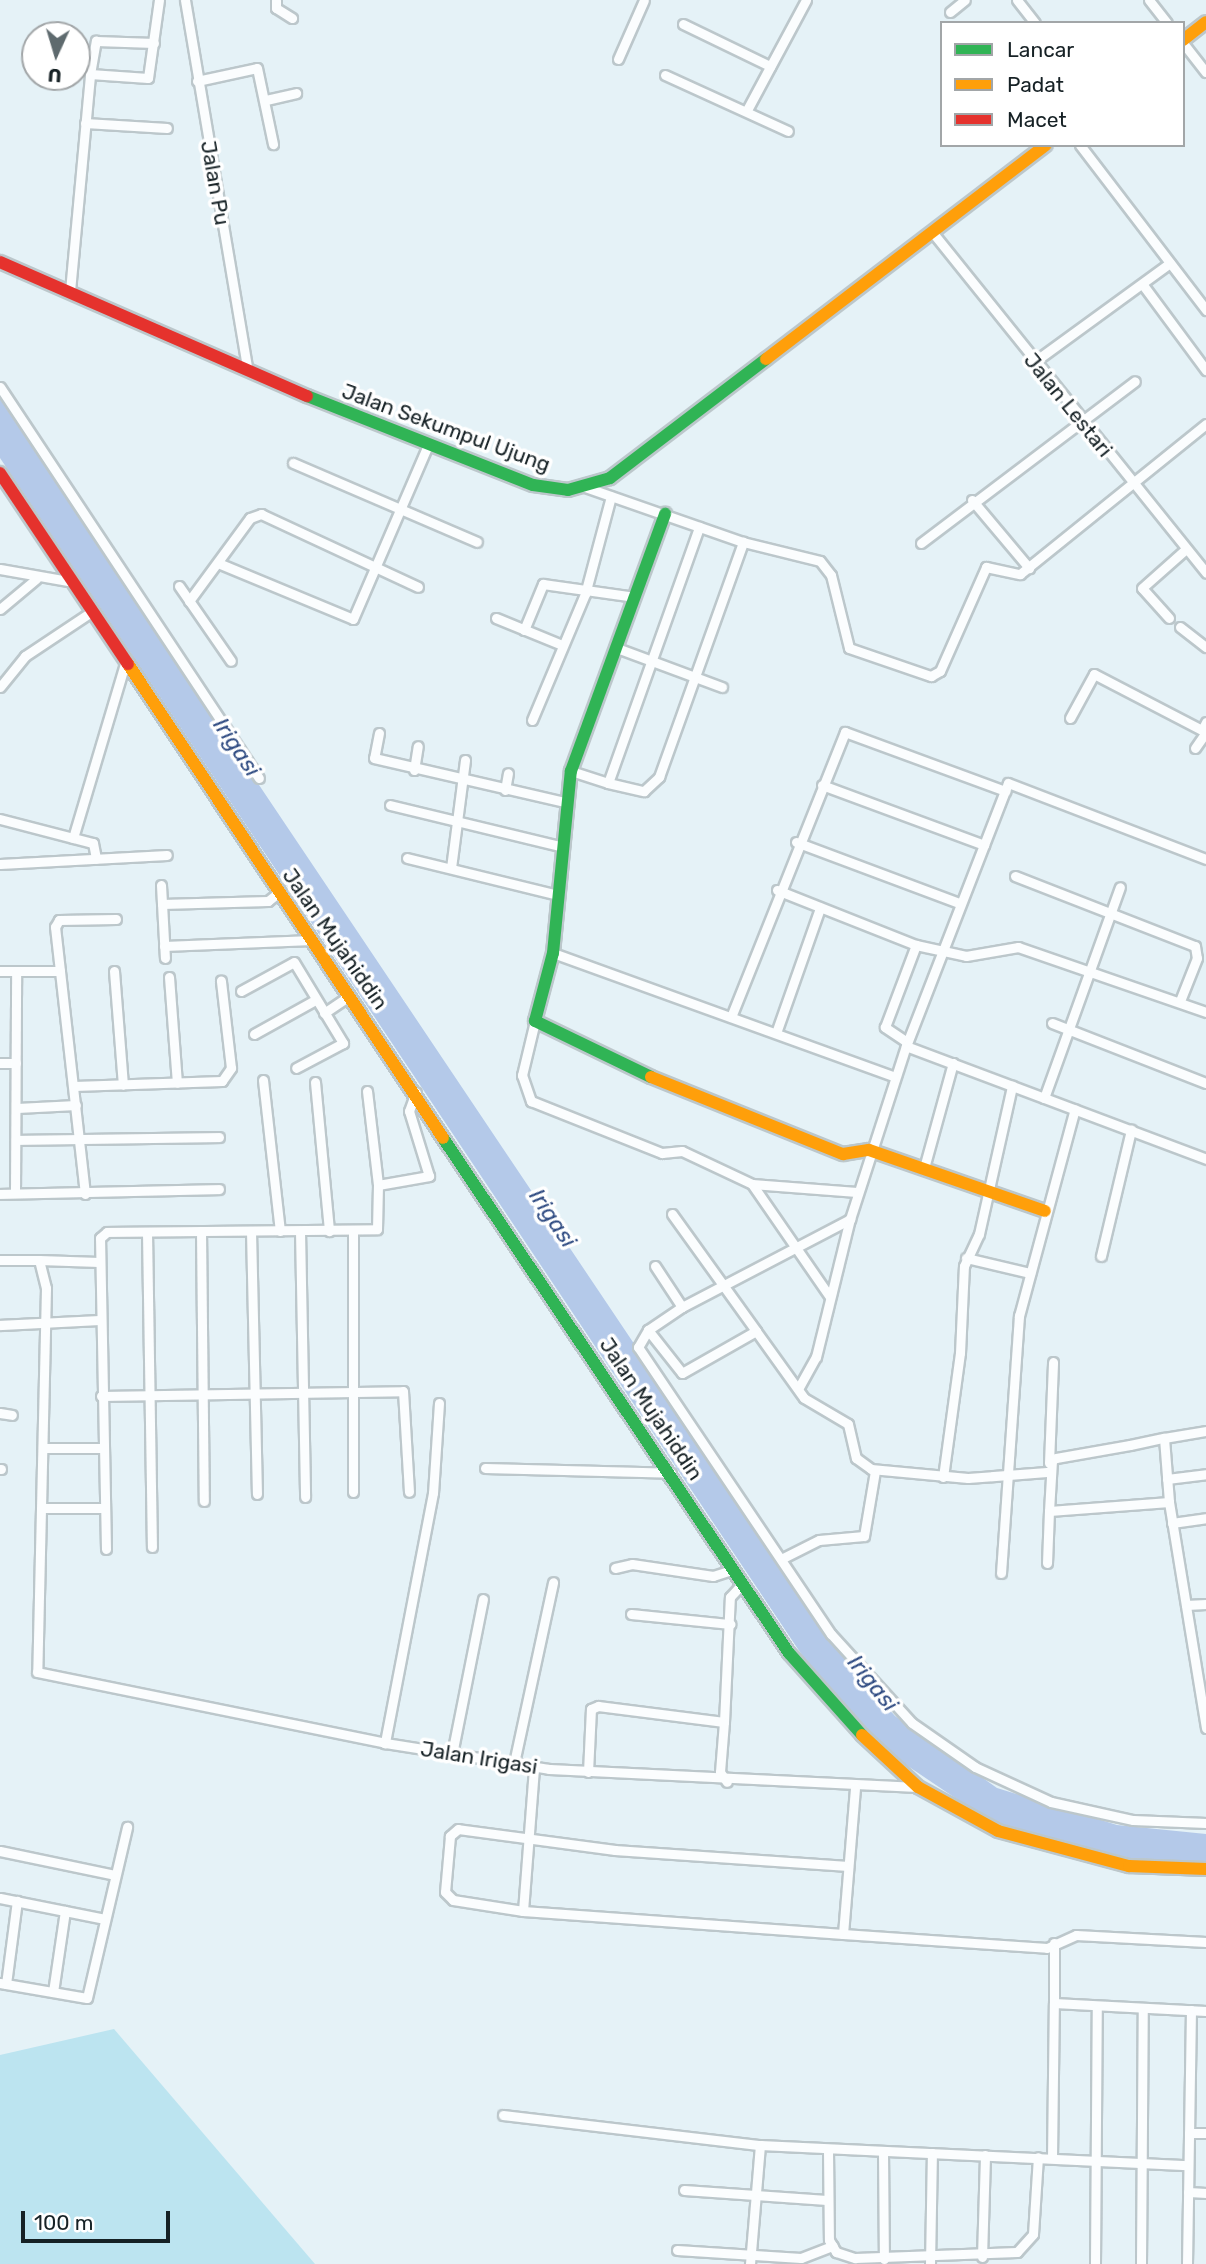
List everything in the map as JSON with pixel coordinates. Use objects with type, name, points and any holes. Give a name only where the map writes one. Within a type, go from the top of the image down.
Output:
[{"type":"street","points":[[91,74],[148,78],[159,0]]},
{"type":"street","name":"Jalan Pu","points":[[185,0],[247,366]]},
{"type":"street","points":[[276,0],[276,8],[292,18]]},
{"type":"street","points":[[618,59],[644,0]]},
{"type":"street","points":[[747,110],[806,0]]},
{"type":"street","points":[[950,12],[965,0]]},
{"type":"street","points":[[1017,0],[1033,21]]},
{"type":"street","points":[[1149,0],[1165,21]]},
{"type":"street","points":[[1185,39],[1206,22]]},
{"type":"street","points":[[683,24],[770,66]]},
{"type":"street","points":[[91,68],[96,40],[155,43]]},
{"type":"street","points":[[1185,44],[1206,72]]},
{"type":"street","points":[[197,81],[255,67],[266,100],[273,144]]},
{"type":"street","points":[[664,75],[747,110],[788,131]]},
{"type":"street","points":[[70,291],[88,91]]},
{"type":"street","points":[[266,100],[296,93]]},
{"type":"street","points":[[85,122],[167,128]]},
{"type":"street","name":"Jalan Sekumpul Ujung","points":[[0,262],[428,445],[533,485],[585,487],[610,478],[1043,147]]},
{"type":"street","points":[[1082,147],[1206,310]]},
{"type":"street","name":"Jalan Lestari","points":[[933,233],[1130,482],[1206,573]]},
{"type":"street","points":[[1034,362],[1098,309],[1143,285],[1170,263]]},
{"type":"street","points":[[1143,285],[1206,370]]},
{"type":"street","points":[[921,543],[972,500],[1014,477],[1135,381]]},
{"type":"street","points":[[0,387],[259,778]]},
{"type":"street","points":[[585,487],[743,542],[820,561],[831,575],[849,648],[931,676],[940,671],[986,567],[1020,574],[1130,482],[1206,424]]},
{"type":"street","points":[[218,563],[346,620],[356,617],[428,445]]},
{"type":"street","points":[[293,463],[477,542]]},
{"type":"street","name":"Jalan Mujahiddin","points":[[0,473],[68,581],[126,660],[279,892],[673,1473],[789,1653],[847,1721],[918,1787],[956,1813],[1044,1846],[1129,1866],[1206,1869]]},
{"type":"street","points":[[532,720],[584,594],[611,496]]},
{"type":"street","points":[[972,500],[1029,568]]},
{"type":"street","points":[[189,601],[250,518],[261,514],[418,587]]},
{"type":"street","points":[[665,514],[571,771],[564,802],[554,953],[522,1075],[531,1101],[662,1153],[682,1150],[752,1184],[856,1192]]},
{"type":"street","points":[[608,783],[699,527]]},
{"type":"street","points":[[571,771],[635,792],[652,787],[743,542]]},
{"type":"street","points":[[1169,618],[1142,588],[1185,550]]},
{"type":"street","points":[[0,569],[36,579],[68,581]]},
{"type":"street","points":[[0,609],[36,579]]},
{"type":"street","points":[[524,629],[542,584],[584,594],[635,597]]},
{"type":"street","points":[[179,586],[231,661]]},
{"type":"street","points":[[0,687],[25,656],[91,612]]},
{"type":"street","points":[[496,618],[562,645]]},
{"type":"street","points":[[1180,628],[1206,647]]},
{"type":"street","points":[[617,648],[722,687]]},
{"type":"street","points":[[73,838],[126,660]]},
{"type":"street","points":[[1070,718],[1096,674],[1205,728],[1195,748]]},
{"type":"street","points":[[731,1017],[796,842],[845,732],[1005,791]]},
{"type":"street","points":[[379,733],[374,758],[414,770],[564,802]]},
{"type":"street","points":[[414,770],[418,746]]},
{"type":"street","points":[[451,868],[465,760]]},
{"type":"street","points":[[505,790],[508,773]]},
{"type":"street","points":[[798,1389],[816,1357],[856,1192],[892,1076],[907,1044],[939,953],[1008,783],[1206,859]]},
{"type":"street","points":[[822,785],[984,845]]},
{"type":"street","points":[[390,806],[560,846]]},
{"type":"street","points":[[0,819],[93,843],[96,859]]},
{"type":"street","points":[[796,842],[959,903]]},
{"type":"street","points":[[0,864],[167,855]]},
{"type":"street","points":[[407,858],[558,895]]},
{"type":"street","points":[[1015,876],[1195,946],[1197,958],[1180,1001]]},
{"type":"street","points":[[161,885],[165,957]]},
{"type":"street","points":[[1044,1098],[1120,887]]},
{"type":"street","points":[[777,890],[939,953],[974,956],[1018,947],[1206,1012]]},
{"type":"street","points":[[162,904],[268,901],[279,892]]},
{"type":"street","points":[[776,1033],[820,908]]},
{"type":"street","points":[[85,1194],[60,971],[59,920],[116,919]]},
{"type":"street","points":[[164,946],[312,940]]},
{"type":"street","points":[[916,945],[885,1027],[907,1044],[1206,1158]]},
{"type":"street","points":[[554,953],[892,1076]]},
{"type":"street","points":[[241,991],[293,962],[343,1043],[296,1068]]},
{"type":"street","points":[[0,971],[60,971]]},
{"type":"street","points":[[15,1193],[16,971]]},
{"type":"street","points":[[114,971],[123,1085]]},
{"type":"street","points":[[169,977],[177,1083]]},
{"type":"street","points":[[74,1086],[222,1080],[230,1073],[221,981]]},
{"type":"street","points":[[324,1013],[345,999],[345,988]]},
{"type":"street","points":[[254,1034],[315,1000]]},
{"type":"street","points":[[535,1021],[582,1049],[836,1152],[854,1156],[869,1150],[1045,1211]]},
{"type":"street","points":[[1052,1023],[1206,1083]]},
{"type":"street","points":[[0,1063],[16,1063]]},
{"type":"street","points":[[924,1168],[953,1063]]},
{"type":"street","points":[[263,1080],[280,1231]]},
{"type":"street","points":[[315,1082],[329,1231]]},
{"type":"street","points":[[943,1477],[966,1258],[979,1234],[1012,1086]]},
{"type":"street","points":[[106,1549],[99,1262],[103,1234],[353,1231],[377,1228],[378,1185],[367,1091]]},
{"type":"street","points":[[378,1185],[429,1176],[409,1111],[416,1091]]},
{"type":"street","points":[[17,1108],[76,1105]]},
{"type":"street","points":[[1002,1573],[1018,1322],[1045,1211],[1075,1109]]},
{"type":"street","points":[[1101,1256],[1131,1130]]},
{"type":"street","points":[[16,1140],[219,1136]]},
{"type":"street","points":[[752,1184],[830,1297]]},
{"type":"street","points":[[0,1194],[219,1189]]},
{"type":"street","points":[[672,1214],[798,1389],[848,1424],[856,1458],[875,1471],[943,1477],[1010,1476],[1164,1438],[1206,1431]]},
{"type":"street","points":[[850,1219],[682,1307],[648,1330],[638,1347],[863,1675],[912,1723],[975,1767],[1088,1812],[1167,1824],[1206,1823]]},
{"type":"street","points":[[201,1231],[204,1501]]},
{"type":"street","points":[[251,1231],[257,1394],[257,1494]]},
{"type":"street","points":[[300,1231],[306,1393],[305,1497]]},
{"type":"street","points":[[353,1231],[354,1492]]},
{"type":"street","points":[[147,1232],[152,1547]]},
{"type":"street","points":[[966,1258],[1030,1273]]},
{"type":"street","points":[[0,1260],[99,1262]]},
{"type":"street","points":[[39,1260],[48,1320],[45,1508],[104,1508]]},
{"type":"street","points":[[655,1266],[682,1307]]},
{"type":"street","points":[[0,1325],[48,1320],[100,1320]]},
{"type":"street","points":[[648,1330],[685,1374],[756,1331]]},
{"type":"street","points":[[1047,1563],[1053,1362]]},
{"type":"street","points":[[101,1396],[355,1391],[407,1395],[409,1492]]},
{"type":"street","points":[[385,1743],[433,1493],[439,1403]]},
{"type":"street","points":[[0,1413],[12,1415]]},
{"type":"street","points":[[1164,1438],[1172,1523],[1206,1728]]},
{"type":"street","points":[[44,1448],[102,1448]]},
{"type":"street","points":[[485,1468],[673,1473]]},
{"type":"street","points":[[783,1558],[819,1540],[864,1536],[875,1471]]},
{"type":"street","points":[[1167,1479],[1206,1474]]},
{"type":"street","points":[[1049,1511],[1169,1502]]},
{"type":"street","name":"Jalan Irigasi","points":[[45,1508],[35,1664],[40,1674],[385,1743],[534,1767],[727,1782],[855,1788],[918,1787]]},
{"type":"street","points":[[1172,1523],[1206,1518]]},
{"type":"street","points":[[615,1567],[647,1565],[713,1576],[734,1569]]},
{"type":"street","points":[[514,1763],[553,1581]]},
{"type":"street","points":[[727,1782],[720,1772],[730,1597],[743,1583]]},
{"type":"street","points":[[452,1754],[483,1599]]},
{"type":"street","points":[[1186,1605],[1206,1604]]},
{"type":"street","points":[[631,1614],[730,1624]]},
{"type":"street","points":[[588,1772],[593,1706],[724,1722]]},
{"type":"street","points":[[523,1910],[534,1767]]},
{"type":"street","points":[[843,1934],[855,1788]]},
{"type":"street","points":[[17,1901],[3,1984],[87,1998],[127,1827]]},
{"type":"street","points":[[848,1867],[528,1841],[453,1831],[445,1892],[453,1900],[523,1910],[843,1934],[1054,1943],[1076,1935],[1206,1942]]},
{"type":"street","points":[[0,1851],[115,1875]]},
{"type":"street","points":[[0,1898],[104,1919]]},
{"type":"street","points":[[53,1992],[65,1911]]},
{"type":"street","points":[[1052,2158],[1054,1943]]},
{"type":"street","points":[[1054,2003],[1206,2011]]},
{"type":"street","points":[[1095,2264],[1097,2006]]},
{"type":"street","points":[[1141,2264],[1143,2008]]},
{"type":"street","points":[[1187,2264],[1191,2010]]},
{"type":"street","points":[[503,2115],[760,2145],[828,2150],[932,2152],[1188,2165]]},
{"type":"street","points":[[1189,2133],[1206,2133]]},
{"type":"street","points":[[751,2260],[760,2145]]},
{"type":"street","points":[[828,2150],[827,2200],[833,2246],[843,2257],[930,2261],[1009,2255],[1025,2245],[1033,2234],[1038,2157]]},
{"type":"street","points":[[883,2151],[884,2259]]},
{"type":"street","points":[[930,2261],[932,2152]]},
{"type":"street","points":[[982,2257],[985,2155]]},
{"type":"street","points":[[684,2190],[827,2200]]},
{"type":"street","points":[[1188,2192],[1206,2193]]},
{"type":"street","points":[[677,2250],[751,2260],[801,2258],[833,2246]]},
{"type":"shaded area","points":[[0,399],[849,1664],[895,1716],[997,1788],[1117,1825],[1206,1834],[1206,1864],[1121,1860],[1043,1842],[979,1814],[887,1752],[812,1670],[0,458]]},
{"type":"shaded area","points":[[114,2029],[315,2264],[0,2264],[0,2055]]},
{"type":"traffic: fast","points":[[307,396],[533,485],[568,490],[610,478],[766,359]]},
{"type":"traffic: fast","points":[[651,1077],[535,1021],[553,953],[571,771],[665,514]]},
{"type":"traffic: fast","points":[[443,1138],[789,1653],[862,1735]]},
{"type":"traffic: slow","points":[[1185,38],[1206,22]]},
{"type":"traffic: slow","points":[[766,359],[1043,147]]},
{"type":"traffic: slow","points":[[128,664],[443,1138]]},
{"type":"traffic: slow","points":[[651,1077],[843,1154],[869,1150],[1045,1211]]},
{"type":"traffic: slow","points":[[862,1735],[918,1787],[998,1831],[1129,1866],[1206,1869]]},
{"type":"traffic: jam","points":[[0,262],[307,396]]},
{"type":"traffic: jam","points":[[0,473],[128,664]]},
{"type":"water label","name":"Irigasi","points":[[237,747]]},
{"type":"water label","name":"Irigasi","points":[[553,1218]]},
{"type":"water label","name":"Irigasi","points":[[873,1683]]}]
